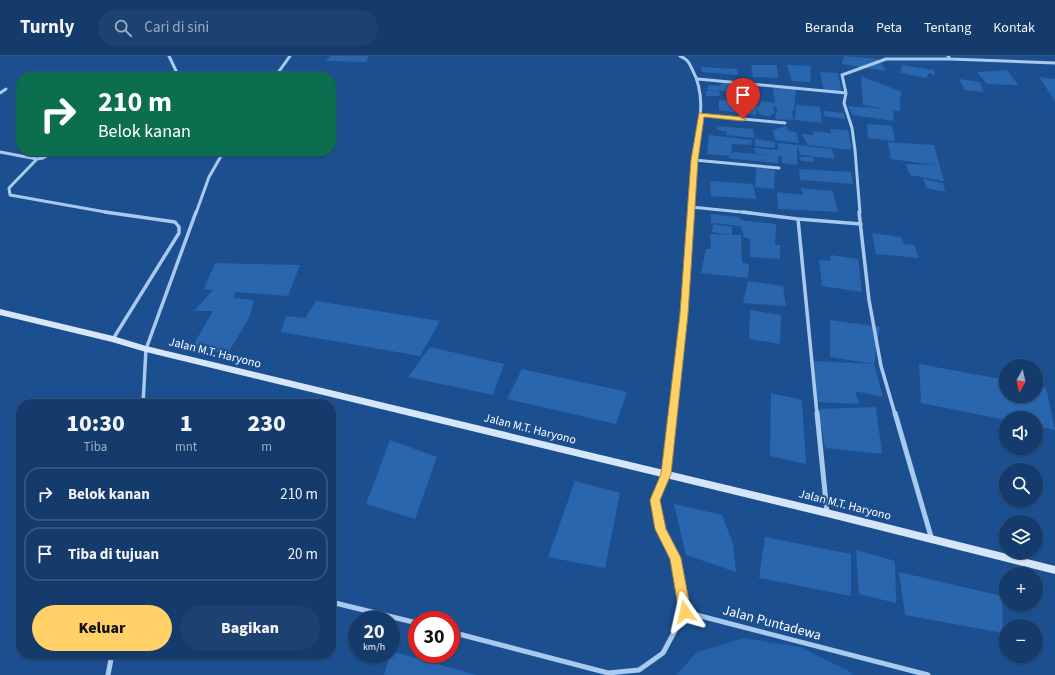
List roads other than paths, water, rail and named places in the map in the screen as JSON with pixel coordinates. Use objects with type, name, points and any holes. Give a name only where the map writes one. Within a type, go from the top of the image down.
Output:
[{"type":"main road","name":"Jalan M.T. Haryono","points":[[0,312],[113,339],[146,349],[827,513],[1055,570]]},
{"type":"street","points":[[169,56],[177,72]]},
{"type":"street","points":[[279,72],[290,56]]},
{"type":"street","points":[[460,634],[608,673],[639,670],[663,653],[685,612],[675,558],[660,529],[655,500],[666,474],[684,314],[694,160],[701,114],[701,96],[698,79],[686,59],[680,56]]},
{"type":"street","points":[[932,540],[881,366],[869,300],[852,128],[844,103],[846,94],[842,75],[863,66],[886,59],[949,58],[1055,63]]},
{"type":"street","points":[[698,79],[846,94]]},
{"type":"street","points":[[0,93],[6,89]]},
{"type":"street","points":[[701,114],[785,123]]},
{"type":"street","points":[[0,152],[16,155]]},
{"type":"street","points":[[21,156],[37,159],[46,156]]},
{"type":"street","points":[[143,399],[146,349],[209,177],[220,157]]},
{"type":"street","points":[[37,159],[9,188],[10,195],[131,216],[166,220],[175,222],[179,227],[179,233],[113,339]]},
{"type":"street","points":[[694,160],[779,168]]},
{"type":"street","points":[[691,207],[732,210],[798,219],[861,224]]},
{"type":"street","points":[[798,219],[827,513]]},
{"type":"street","points":[[336,603],[408,622]]},
{"type":"street","name":"Jalan Puntadewa","points":[[685,612],[928,675]]},
{"type":"street","points":[[108,675],[111,659]]}]
